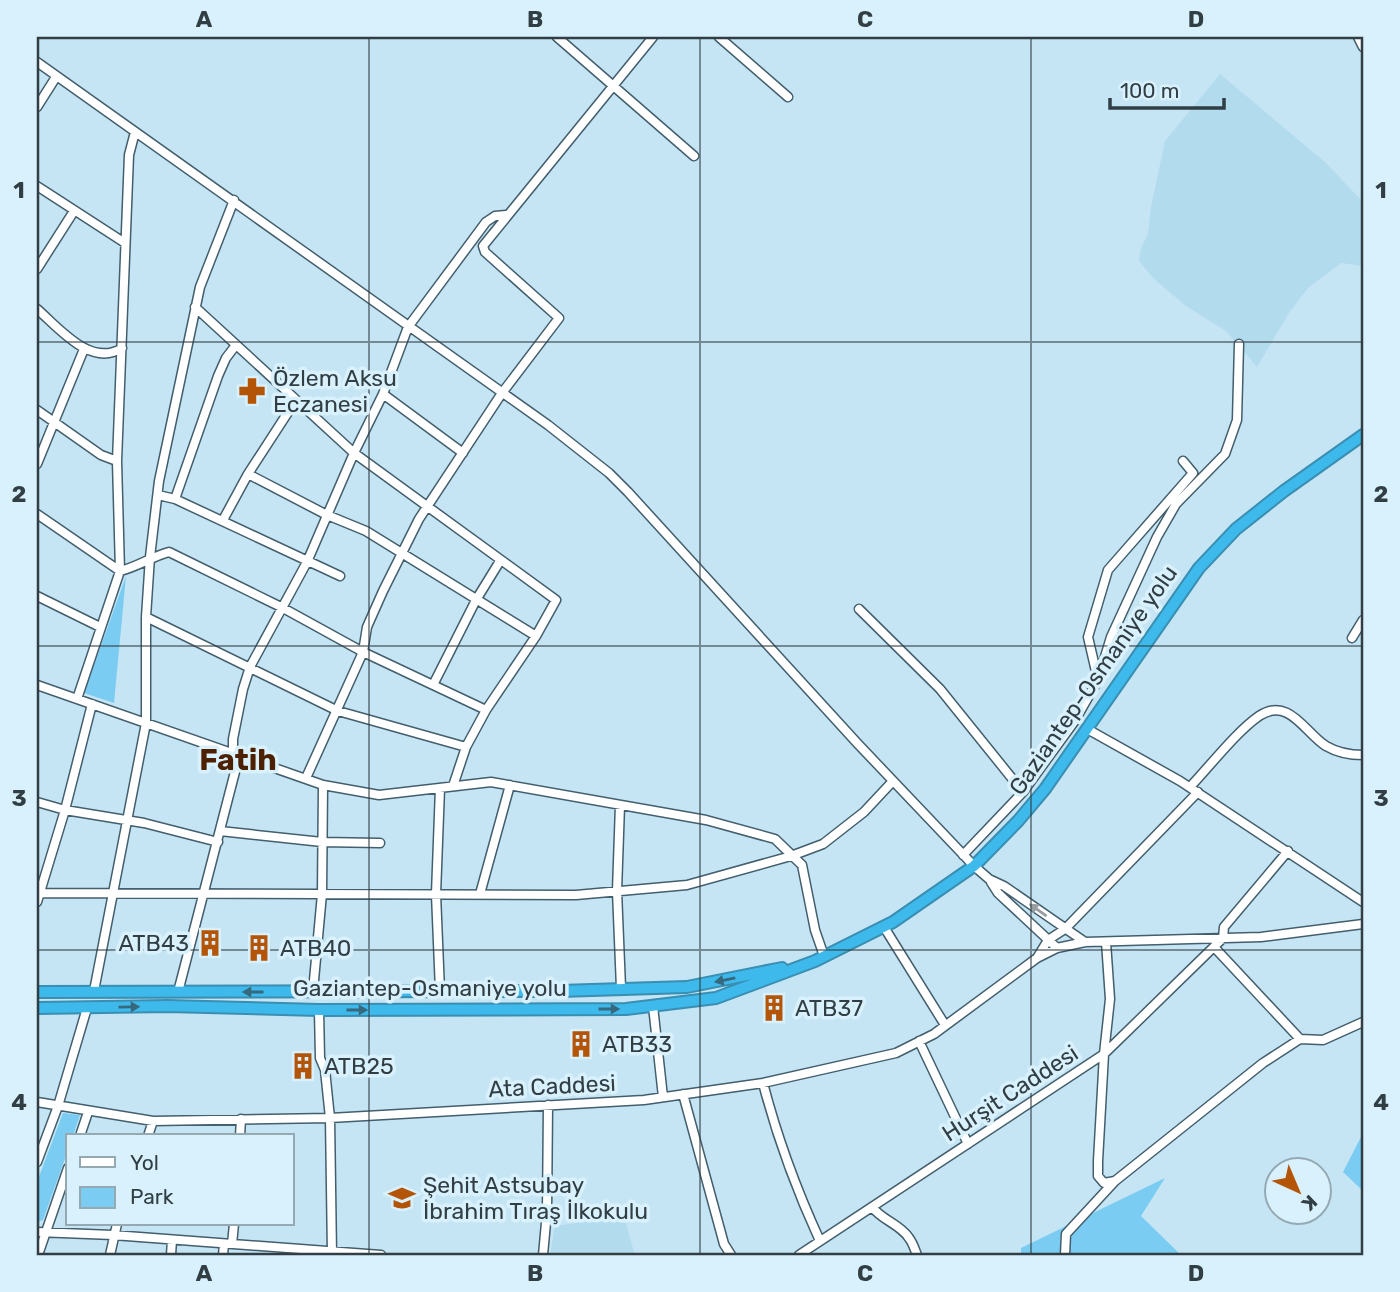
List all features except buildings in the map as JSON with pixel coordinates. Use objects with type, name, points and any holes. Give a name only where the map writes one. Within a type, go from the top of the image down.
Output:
[{"type":"highway","name":"Gaziantep-Osmaniye yolu","points":[[37,1008],[168,1006],[319,1010],[626,1009],[716,998],[820,958],[884,927],[974,866],[1045,789],[1199,568],[1236,529],[1363,435]]},
{"type":"highway","name":"Gaziantep-Osmaniye yolu","points":[[37,992],[560,991],[687,987],[820,958]]},
{"type":"street","points":[[557,37],[694,156]]},
{"type":"street","points":[[306,778],[363,652],[367,627],[401,553],[502,393],[559,317],[483,250],[483,246],[653,37]]},
{"type":"street","points":[[719,37],[788,97]]},
{"type":"street","points":[[1358,37],[1363,47]]},
{"type":"street","points":[[37,62],[584,452],[628,492],[892,781],[989,879],[998,892],[1057,948]]},
{"type":"street","points":[[37,107],[56,77]]},
{"type":"street","points":[[77,699],[120,571],[117,461],[129,155],[135,132]]},
{"type":"street","points":[[37,186],[125,243]]},
{"type":"street","points":[[94,992],[146,723],[146,617],[158,495],[200,287],[234,200]]},
{"type":"street","points":[[37,269],[74,211]]},
{"type":"street","points":[[178,992],[237,764],[233,754],[233,739],[250,667],[307,562],[354,453],[383,394],[408,327],[486,222],[495,216],[506,215]]},
{"type":"street","points":[[195,307],[354,453],[556,600],[536,636],[486,710],[466,747],[453,786]]},
{"type":"street","points":[[37,309],[84,349],[107,355],[122,348]]},
{"type":"street","points":[[963,855],[1023,792],[1074,722],[1098,680],[1111,637],[1163,526],[1176,504],[1226,454],[1237,420],[1239,344]]},
{"type":"street","points":[[175,499],[218,376],[236,345]]},
{"type":"street","points":[[37,464],[84,349]]},
{"type":"street","points":[[383,394],[463,453]]},
{"type":"street","points":[[223,520],[248,474],[296,400]]},
{"type":"street","points":[[37,410],[101,455],[117,461]]},
{"type":"street","points":[[1098,680],[1088,637],[1108,570],[1193,473],[1184,461]]},
{"type":"street","points":[[248,474],[327,515],[366,531],[536,636]]},
{"type":"street","points":[[158,495],[175,499],[223,520],[340,576]]},
{"type":"street","points":[[37,514],[120,571],[134,568],[150,557],[169,552],[283,608],[363,652],[486,710]]},
{"type":"street","points":[[433,684],[476,600],[500,561]]},
{"type":"street","points":[[37,596],[100,627]]},
{"type":"street","points":[[859,609],[940,689],[1023,792]]},
{"type":"street","points":[[146,617],[338,711],[466,747]]},
{"type":"street","points":[[1352,638],[1363,620]]},
{"type":"street","points":[[37,685],[323,785],[379,795],[491,782],[706,820],[775,839],[802,865],[820,958]]},
{"type":"street","points":[[92,704],[65,810],[38,896],[115,892],[576,895],[687,885],[792,856],[822,844],[864,812],[892,781]]},
{"type":"street","points":[[1037,958],[1048,940],[1065,929],[1194,790],[1253,721],[1268,711],[1290,713],[1317,739],[1335,751],[1363,755]]},
{"type":"street","points":[[1088,730],[1194,790],[1363,902]]},
{"type":"street","points":[[313,991],[322,894],[323,785]]},
{"type":"street","points":[[480,894],[510,785]]},
{"type":"street","points":[[440,788],[436,894],[440,991]]},
{"type":"street","points":[[37,802],[218,842]]},
{"type":"street","points":[[620,805],[617,891],[621,988]]},
{"type":"street","points":[[220,831],[322,842],[380,843]]},
{"type":"street","name":"Hurşit Caddesi","points":[[799,1255],[1104,1054],[1223,938],[1224,927],[1288,851]]},
{"type":"street","points":[[989,879],[1004,886],[1085,942]]},
{"type":"street","points":[[1037,958],[1057,948],[1085,942],[1261,937],[1363,923]]},
{"type":"street","points":[[884,927],[945,1025]]},
{"type":"street","points":[[1103,1195],[1104,1183],[1098,1176],[1104,1054],[1110,999],[1107,942]]},
{"type":"street","points":[[1214,947],[1300,1039]]},
{"type":"street","name":"Ata Caddesi","points":[[37,1102],[153,1121],[330,1118],[663,1097],[763,1083],[896,1053],[945,1025],[1037,958]]},
{"type":"street","points":[[653,1006],[663,1097]]},
{"type":"street","points":[[37,1162],[58,1106],[87,1008]]},
{"type":"street","points":[[319,1010],[320,1058],[326,1070],[330,1118],[332,1254]]},
{"type":"street","points":[[1065,1255],[1066,1234],[1115,1181],[1263,1063],[1300,1039],[1323,1040],[1363,1022]]},
{"type":"street","points":[[919,1041],[968,1144]]},
{"type":"street","points":[[763,1083],[771,1114],[806,1211],[820,1241]]},
{"type":"street","points":[[682,1094],[724,1244],[731,1255]]},
{"type":"street","points":[[543,1255],[548,1202],[548,1105]]},
{"type":"street","points":[[81,1134],[89,1112]]},
{"type":"street","points":[[240,1134],[241,1119]]},
{"type":"street","points":[[149,1134],[153,1121]]},
{"type":"street","points":[[38,1255],[41,1232],[66,1173]]},
{"type":"street","points":[[1104,1183],[1115,1181]]},
{"type":"street","points":[[872,1207],[880,1217],[901,1229],[917,1255]]},
{"type":"street","points":[[110,1255],[116,1226]]},
{"type":"street","points":[[223,1255],[232,1226]]},
{"type":"street","points":[[41,1232],[113,1235],[332,1254],[381,1255]]},
{"type":"street","points":[[171,1255],[172,1240]]},
{"type":"shaded area","points":[[1220,74],[1325,162],[1363,202],[1363,266],[1341,263],[1308,288],[1289,313],[1257,367],[1226,331],[1186,306],[1153,278],[1139,261],[1141,248],[1148,234],[1165,141]]},
{"type":"shaded area","points":[[624,1216],[634,1252],[632,1255],[550,1255],[555,1226]]},
{"type":"green space","points":[[126,576],[114,703],[84,693]]},
{"type":"green space","points":[[63,1113],[80,1115],[74,1134],[66,1134],[66,1156],[43,1220],[37,1222],[37,1182]]},
{"type":"green space","points":[[1363,1133],[1363,1191],[1343,1172]]},
{"type":"green space","points":[[1165,1178],[1141,1216],[1181,1255],[1021,1255],[1021,1248]]},
{"type":"place","name":"Özlem Aksu Eczanesi","points":[[252,391]]},
{"type":"place","name":"ATB43","points":[[210,943]]},
{"type":"place","name":"ATB40","points":[[259,948]]},
{"type":"place","name":"ATB37","points":[[774,1008]]},
{"type":"place","name":"ATB33","points":[[581,1044]]},
{"type":"place","name":"ATB25","points":[[303,1066]]},
{"type":"place","name":"Şehit Astsubay İbrahim Tıraş İlkokulu","points":[[402,1198]]},
{"type":"district","name":"Fatih","points":[[238,760]]}]
